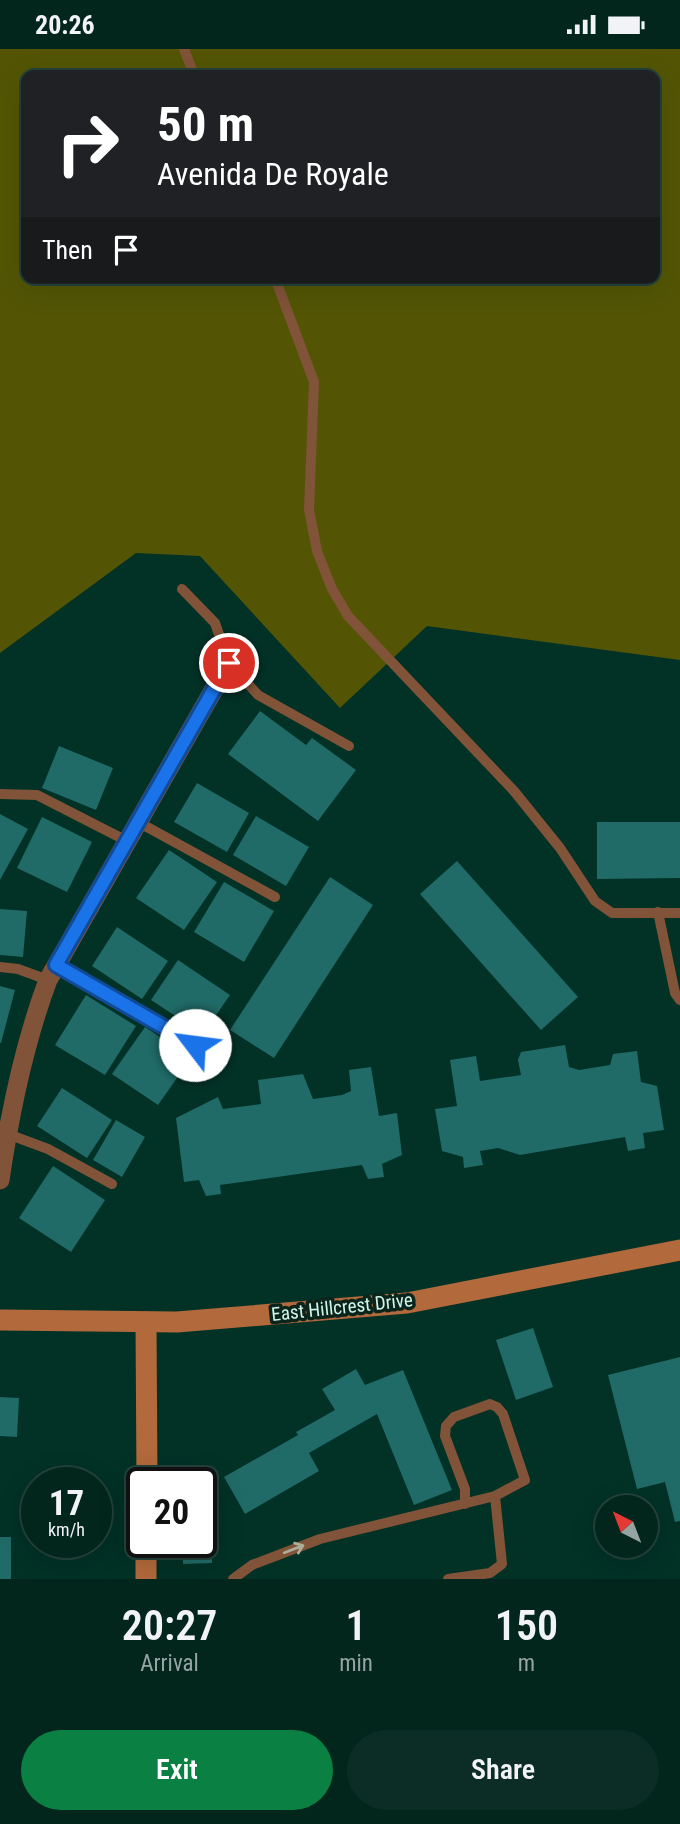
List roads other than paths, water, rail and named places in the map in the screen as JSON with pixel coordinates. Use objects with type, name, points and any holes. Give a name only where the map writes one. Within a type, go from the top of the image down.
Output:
[{"type":"main road","name":"East Hillcrest Drive","points":[[0,1320],[177,1322],[407,1303],[680,1250]]},
{"type":"main road","points":[[146,1322],[147,1467]]},
{"type":"main road","points":[[146,1558],[146,1579]]},
{"type":"street","points":[[0,1180],[4,1133],[33,1021],[52,972],[229,663]]},
{"type":"lane","points":[[184,49],[192,70]]},
{"type":"lane","points":[[277,284],[314,382],[309,510],[317,551],[332,589],[348,616],[514,791],[560,848],[595,901],[612,913],[680,913]]},
{"type":"lane","points":[[182,589],[215,623],[229,663],[258,695],[349,746]]},
{"type":"lane","points":[[0,794],[37,795],[127,841]]},
{"type":"lane","points":[[138,822],[275,897]]},
{"type":"lane","points":[[658,912],[675,993],[680,1000]]},
{"type":"lane","points":[[0,967],[52,972],[195,1045]]},
{"type":"lane","points":[[4,1133],[48,1149],[112,1184]]},
{"type":"lane","points":[[233,1579],[252,1565],[320,1539],[465,1504],[495,1496],[525,1480],[503,1414],[490,1404],[454,1417],[446,1426],[444,1436],[465,1489],[465,1504]]},
{"type":"lane","points":[[448,1579],[490,1573],[502,1564],[495,1496]]}]
